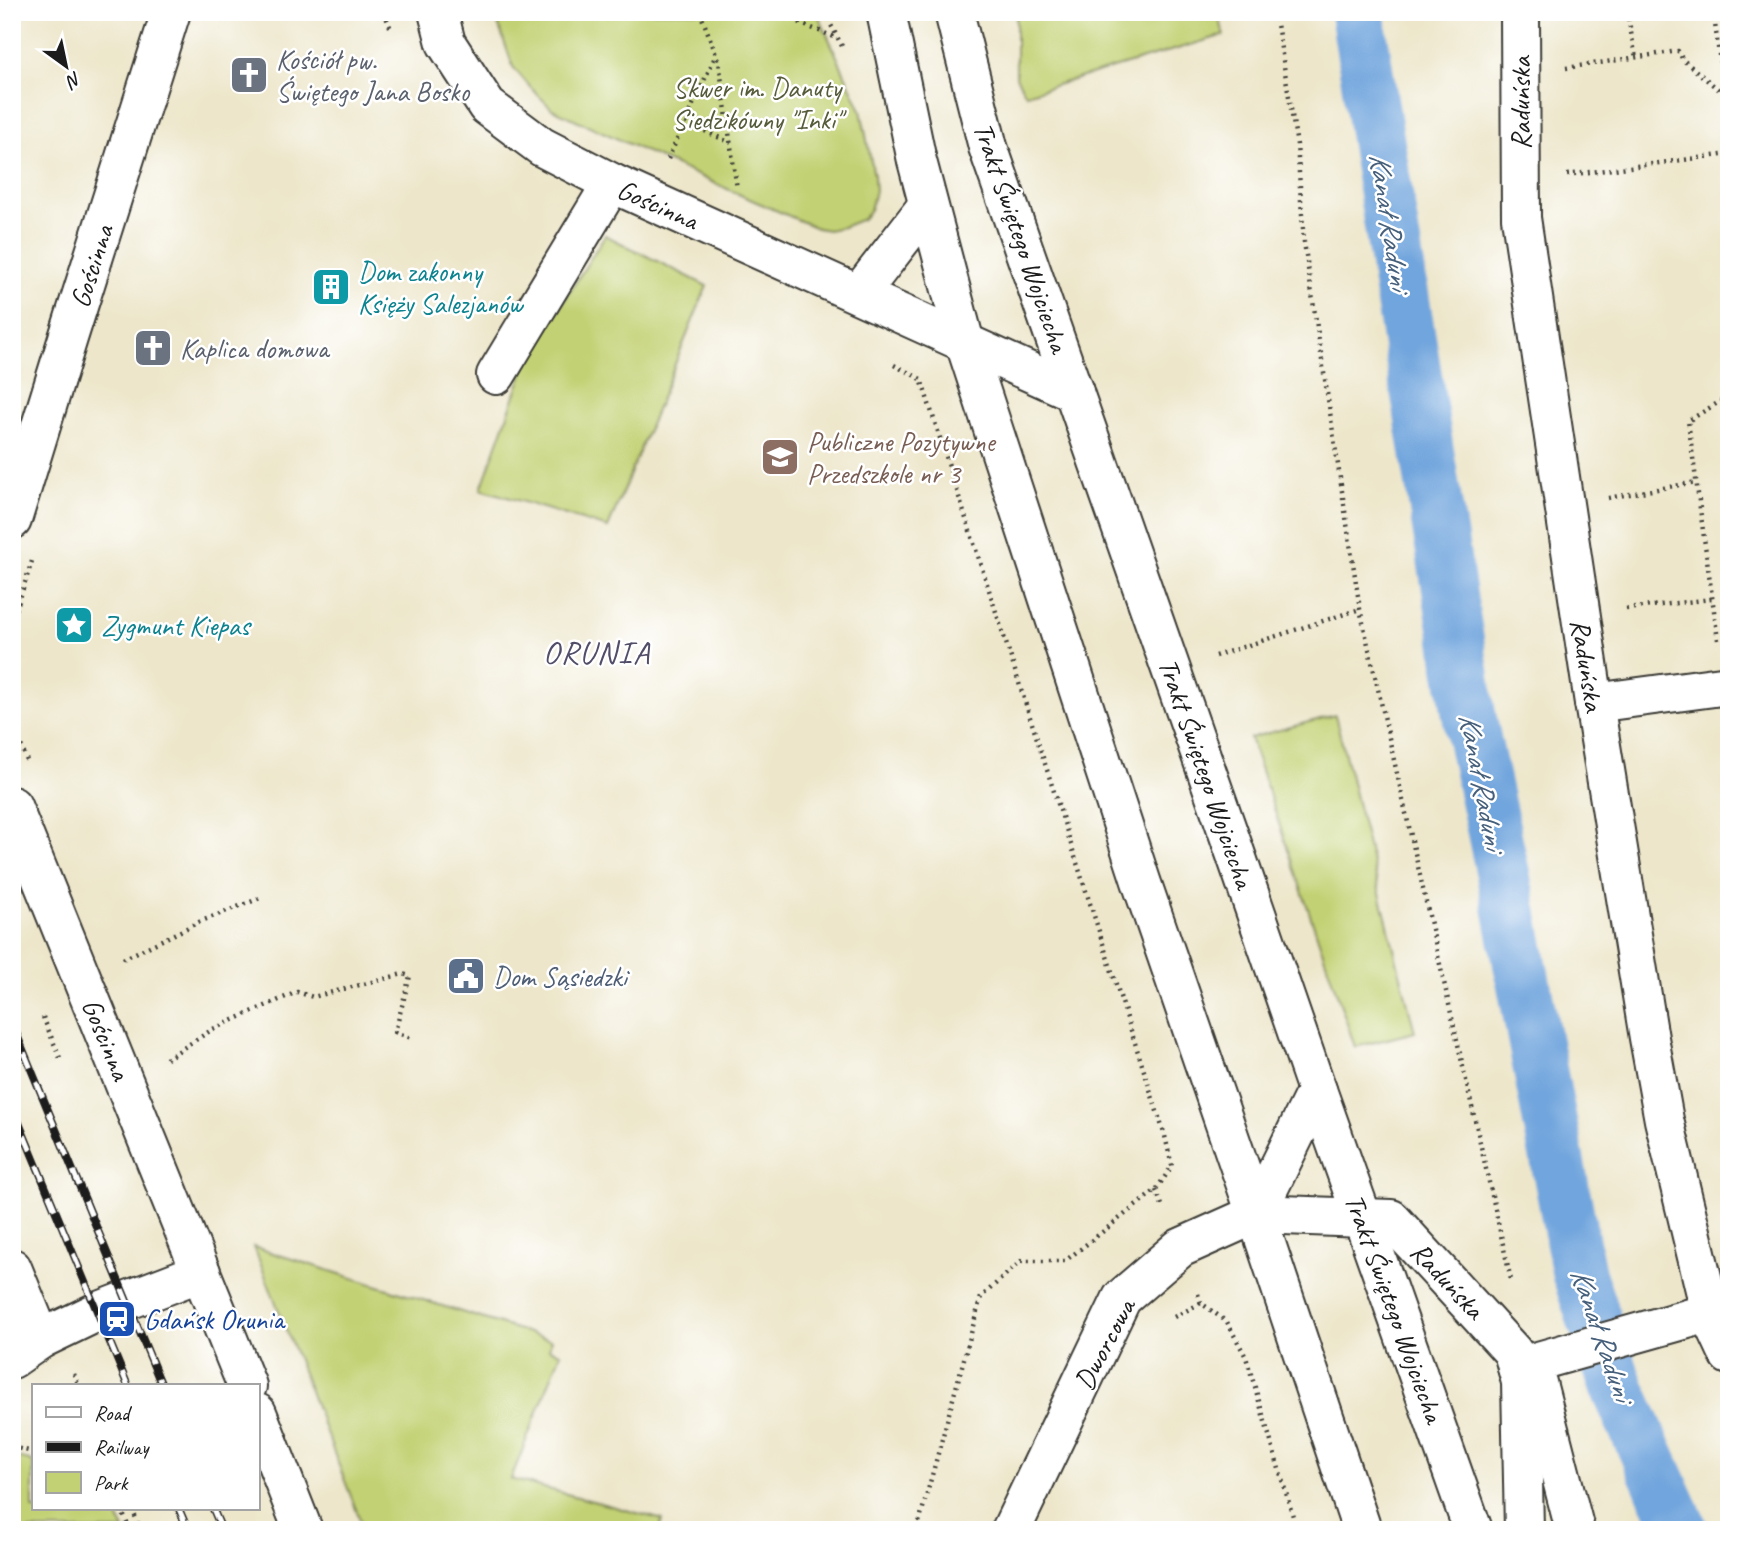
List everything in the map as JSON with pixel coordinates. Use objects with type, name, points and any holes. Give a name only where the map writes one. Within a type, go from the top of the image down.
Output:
[{"type":"street","name":"Gościnna","points":[[12,520],[171,12]]},
{"type":"street","name":"Gościnna","points":[[438,12],[446,43],[487,106],[542,148],[611,183],[1074,392]]},
{"type":"street","points":[[887,12],[917,162],[965,343],[1141,881],[1362,1530]]},
{"type":"street","name":"Trakt Świętego Wojciecha","points":[[954,12],[988,147],[1473,1530]]},
{"type":"street","name":"Raduńska","points":[[1520,12],[1521,218],[1594,703],[1664,1120],[1703,1280],[1716,1327],[1729,1355]]},
{"type":"street","points":[[496,375],[611,183]]},
{"type":"street","points":[[859,294],[928,205]]},
{"type":"street","points":[[1594,703],[1726,685]]},
{"type":"street","name":"Gościnna","points":[[12,806],[201,1272]]},
{"type":"street","points":[[1256,1214],[1317,1090]]},
{"type":"street","name":"Dworcowa","points":[[1011,1530],[1122,1298],[1180,1248],[1256,1214],[1363,1217]]},
{"type":"street","name":"Raduńska","points":[[1363,1217],[1391,1219],[1513,1352],[1534,1362],[1521,1382],[1524,1530]]},
{"type":"street","points":[[12,1268],[27,1349],[97,1312],[201,1272],[246,1384]]},
{"type":"street","points":[[1575,1530],[1534,1362],[1712,1311]]},
{"type":"street","points":[[259,1418],[303,1530]]},
{"type":"path","points":[[700,12],[719,62],[739,201]]},
{"type":"path","points":[[781,12],[838,39]]},
{"type":"path","points":[[828,12],[831,25]]},
{"type":"path","points":[[1275,12],[1297,145],[1304,242],[1360,610],[1513,1288]]},
{"type":"path","points":[[1627,12],[1636,58]]},
{"type":"path","points":[[1716,12],[1715,24],[1729,144]]},
{"type":"path","points":[[1563,68],[1678,51],[1683,60],[1724,94]]},
{"type":"path","points":[[664,168],[714,60]]},
{"type":"path","points":[[685,122],[731,143]]},
{"type":"path","points":[[1562,175],[1729,154]]},
{"type":"path","points":[[884,360],[920,379],[1166,1136],[1172,1166],[1156,1189],[1065,1261],[1021,1261],[981,1297],[917,1530]]},
{"type":"path","points":[[1726,685],[1688,421],[1729,396]]},
{"type":"path","points":[[1603,499],[1696,482]]},
{"type":"path","points":[[1621,610],[1712,600]]},
{"type":"path","points":[[1211,657],[1360,610]]},
{"type":"path","points":[[122,959],[199,922],[263,897]]},
{"type":"path","points":[[166,1059],[213,1029],[297,992],[313,997],[403,974],[410,976],[395,1032],[411,1038]]},
{"type":"path","points":[[1201,1303],[1227,1322],[1246,1357],[1297,1530]]},
{"type":"path","points":[[73,1371],[78,1384]]},
{"type":"path","points":[[12,1447],[32,1452]]},
{"type":"path","points":[[121,1510],[130,1530]]},
{"type":"path","points":[[132,1510],[141,1530]]},
{"type":"green space","name":"Skwer im. Danuty Siedzikówny \"Inki\"","points":[[494,12],[817,12],[861,110],[874,176],[875,191],[870,210],[863,219],[843,227],[828,230],[817,228],[552,109],[513,67]]},
{"type":"green space","points":[[1016,12],[1218,12],[1224,35],[1026,94],[1016,77]]},
{"type":"green space","points":[[605,235],[707,286],[608,528],[481,489],[528,359]]},
{"type":"green space","points":[[1335,715],[1415,1032],[1355,1047],[1250,738]]},
{"type":"green space","points":[[254,1247],[551,1340],[549,1349],[561,1353],[511,1479],[663,1520],[658,1530],[364,1530]]},
{"type":"green space","points":[[12,1456],[32,1462],[32,1510],[115,1510],[124,1530],[12,1530]]},
{"type":"waterway","name":"Kanał Raduni","points":[[1357,12],[1469,715],[1503,874],[1579,1275],[1615,1382],[1681,1530]]},
{"type":"railway","points":[[12,1023],[161,1384]]},
{"type":"railway","points":[[12,1106],[127,1384]]},
{"type":"railway","points":[[179,1510],[188,1530]]},
{"type":"railway","points":[[213,1510],[222,1530]]},
{"type":"place","name":"Kościół pw. Świętego Jana Bosko","points":[[249,75]]},
{"type":"place","name":"Dom zakonny Księży Salezjanów","points":[[331,287]]},
{"type":"place","name":"Kaplica domowa","points":[[153,348]]},
{"type":"place","name":"Publiczne Pozytywne Przedszkole nr 3","points":[[780,457]]},
{"type":"place","name":"Zygmunt Kiepas","points":[[74,625]]},
{"type":"place","name":"Dom Sąsiedzki","points":[[466,976]]},
{"type":"place","name":"Gdańsk Orunia","points":[[117,1319]]},
{"type":"district","name":"ORUNIA","points":[[597,652]]}]
